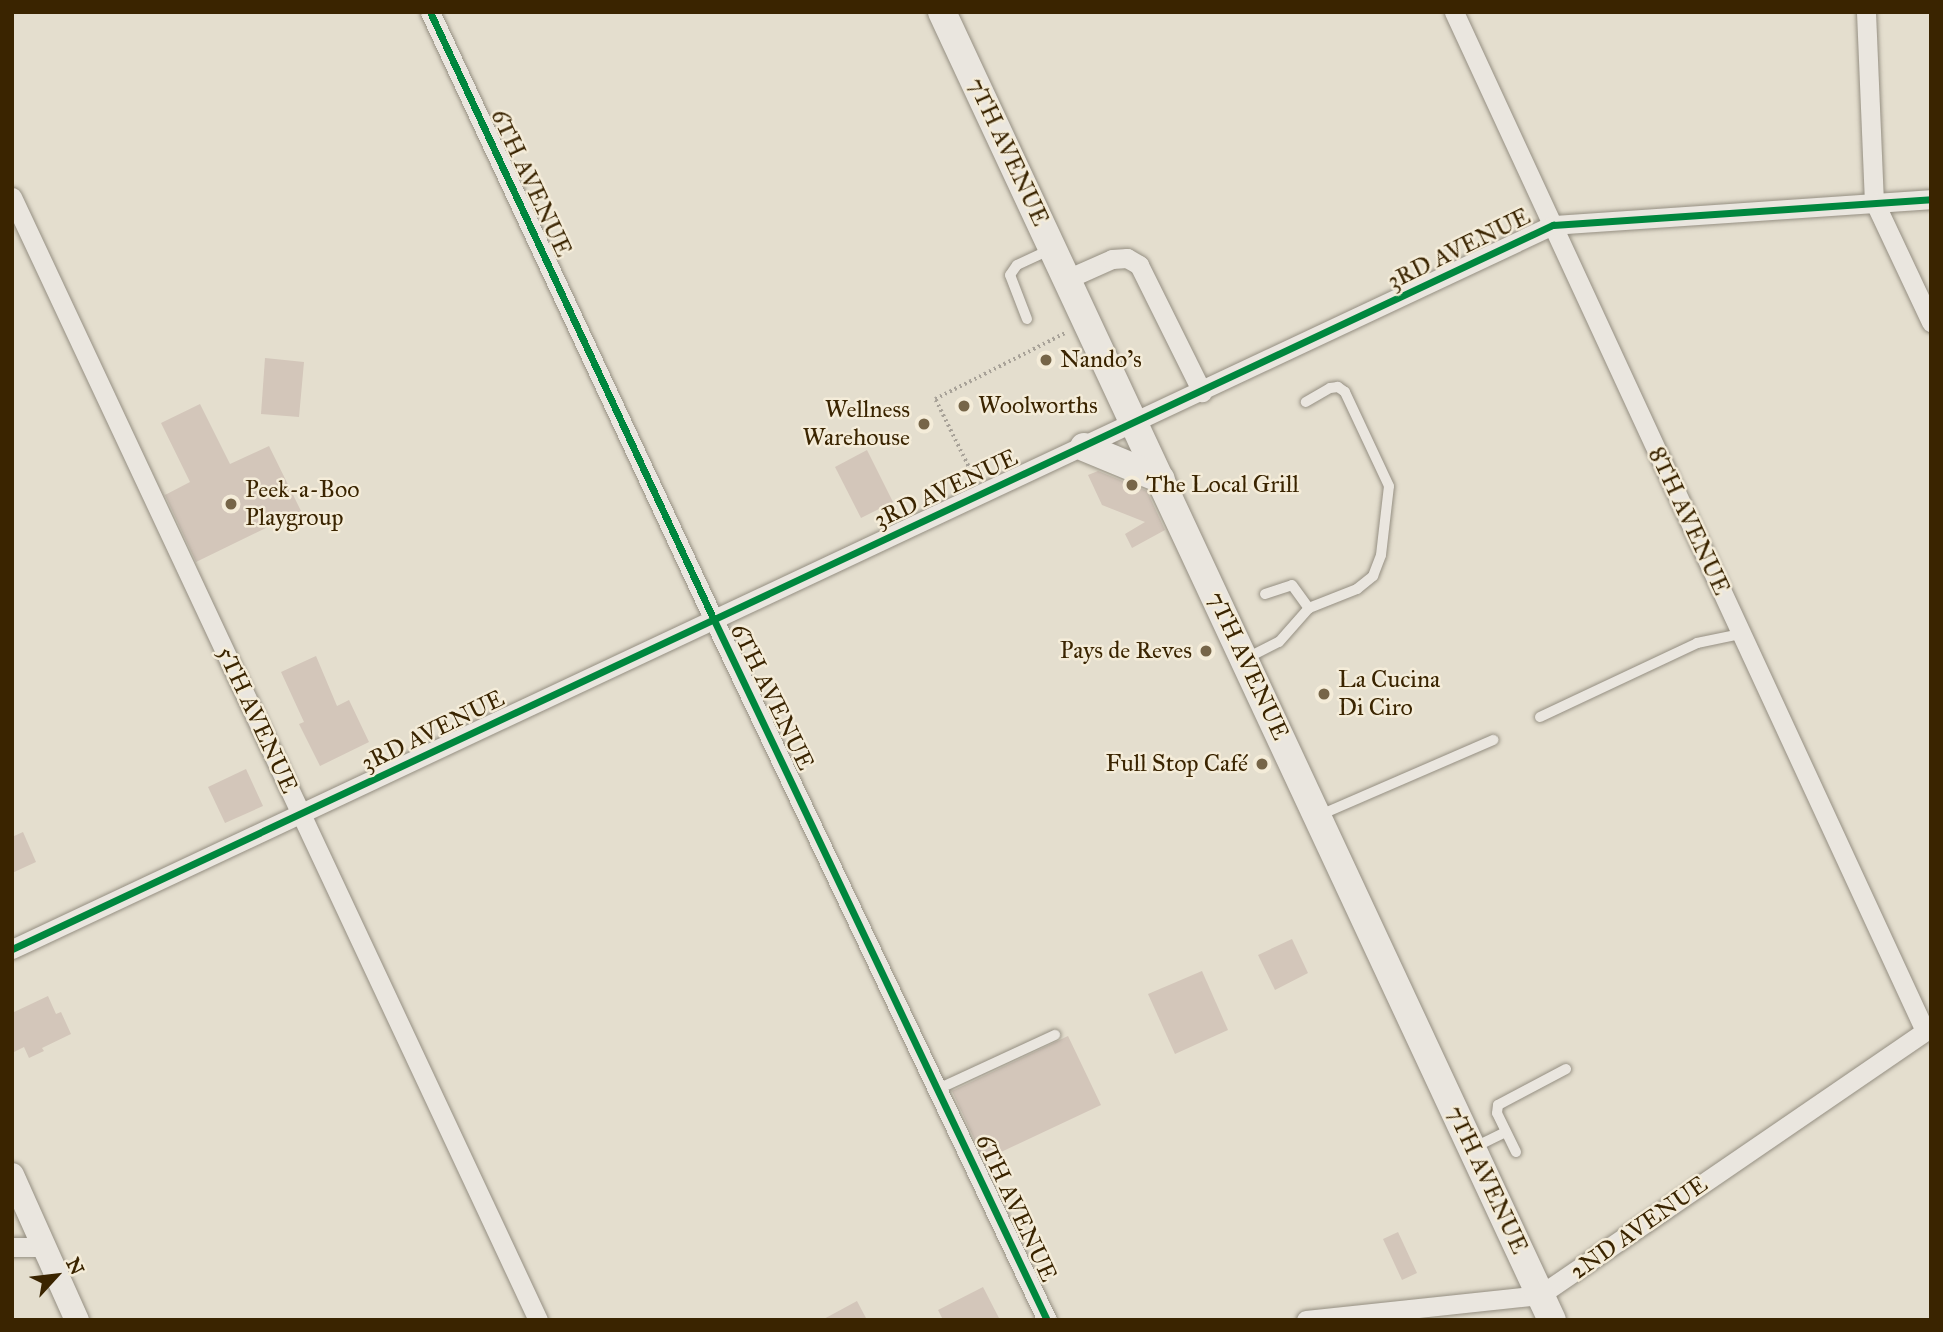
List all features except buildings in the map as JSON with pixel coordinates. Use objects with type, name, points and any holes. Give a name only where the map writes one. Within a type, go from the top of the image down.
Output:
[{"type":"main road","name":"7TH AVENUE","points":[[942,12],[1546,1307]]},
{"type":"main road","points":[[1084,447],[1161,479]]},
{"type":"street","name":"6TH AVENUE","points":[[430,12],[713,618],[1047,1320]]},
{"type":"street","name":"8TH AVENUE","points":[[1454,12],[1741,634],[1928,1029]]},
{"type":"street","points":[[1866,12],[1874,201],[1931,322]]},
{"type":"street","name":"5TH AVENUE","points":[[12,197],[538,1320]]},
{"type":"street","name":"3RD AVENUE","points":[[12,949],[302,816],[713,618],[1202,393],[1553,225],[1931,199]]},
{"type":"street","points":[[1067,279],[1112,259],[1127,258],[1139,265],[1202,393]]},
{"type":"street","name":"2ND AVENUE","points":[[1306,1320],[1546,1307],[1928,1029]]},
{"type":"street","points":[[12,1175],[77,1320]]},
{"type":"street","points":[[12,1247],[44,1247]]},
{"type":"lane","points":[[1027,319],[1010,275],[1017,265],[1053,248]]},
{"type":"lane","points":[[1245,659],[1279,642],[1309,608],[1357,589],[1373,576],[1381,555],[1389,486],[1345,392],[1338,387],[1330,388],[1306,401]]},
{"type":"lane","points":[[1265,594],[1292,585],[1309,608]]},
{"type":"lane","points":[[1540,717],[1697,643],[1741,634]]},
{"type":"lane","points":[[1317,816],[1493,740]]},
{"type":"lane","points":[[938,1089],[1055,1035]]},
{"type":"lane","points":[[1516,1152],[1497,1113],[1498,1105],[1566,1069]]},
{"type":"lane","points":[[1472,1148],[1506,1132]]},
{"type":"path","points":[[973,477],[935,399],[1075,328]]},
{"type":"cycle path","points":[[430,12],[713,618],[1047,1320]]},
{"type":"cycle path","points":[[12,949],[1553,225],[1931,199]]},
{"type":"place","name":"Nando's","points":[[1046,360]]},
{"type":"place","name":"Woolworths","points":[[964,406]]},
{"type":"place","name":"Wellness Warehouse","points":[[924,424]]},
{"type":"place","name":"The Local Grill","points":[[1132,485]]},
{"type":"place","name":"Peek-a-Boo Playgroup","points":[[231,504]]},
{"type":"place","name":"Pays de Reves","points":[[1206,651]]},
{"type":"place","name":"La Cucina Di Ciro","points":[[1324,694]]},
{"type":"place","name":"Full Stop Café","points":[[1262,764]]}]
